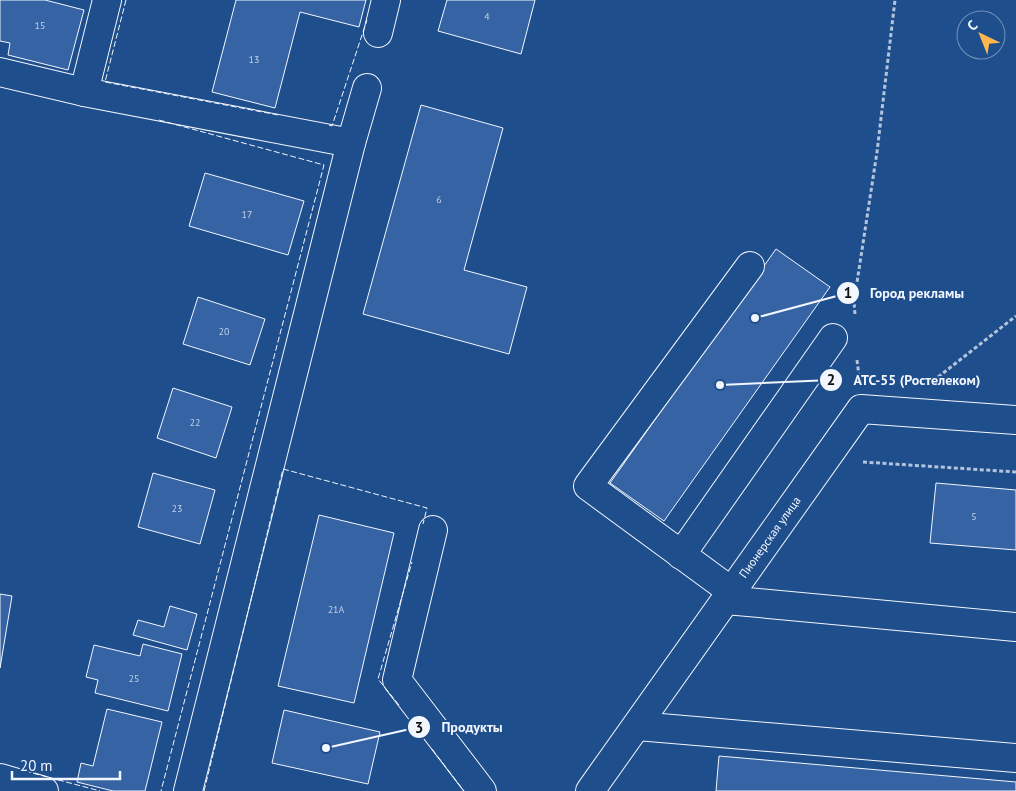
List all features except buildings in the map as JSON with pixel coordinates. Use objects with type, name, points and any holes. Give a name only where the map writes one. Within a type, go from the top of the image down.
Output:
[{"type":"street","points":[[84,92],[107,0]]},
{"type":"street","points":[[378,33],[386,0]]},
{"type":"street","points":[[0,72],[84,92],[351,143]]},
{"type":"street","points":[[188,791],[351,143],[367,88]]},
{"type":"street","points":[[750,266],[588,486],[681,555],[728,595],[1016,626]]},
{"type":"street","points":[[681,555],[832,338]]},
{"type":"street","points":[[862,409],[1016,420]]},
{"type":"street","name":"Пионерская улица","points":[[590,791],[862,409]]},
{"type":"street","points":[[433,530],[396,680],[482,791]]},
{"type":"street","points":[[637,726],[1016,758]]},
{"type":"street","points":[[0,778],[44,791]]},
{"type":"path","points":[[855,319],[854,302],[877,152],[895,0]]},
{"type":"path","points":[[932,381],[1016,316]]},
{"type":"path","points":[[857,354],[862,409]]},
{"type":"path","points":[[860,462],[1016,472]]},
{"type":"fence","points":[[126,0],[105,82],[278,115]]},
{"type":"fence","points":[[329,125],[332,126],[367,20]]},
{"type":"fence","points":[[159,120],[324,165],[161,791]]},
{"type":"fence","points":[[204,791],[283,469],[427,508],[423,524]]},
{"type":"fence","points":[[399,705],[378,679],[412,562]]},
{"type":"fence","points":[[432,749],[464,791]]},
{"type":"fence","points":[[25,771],[100,791]]},
{"type":"place","name":"Город рекламы","points":[[755,318]]},
{"type":"place","name":"АТС-55 (Ростелеком)","points":[[720,385]]},
{"type":"place","name":"Продукты","points":[[326,748]]}]
